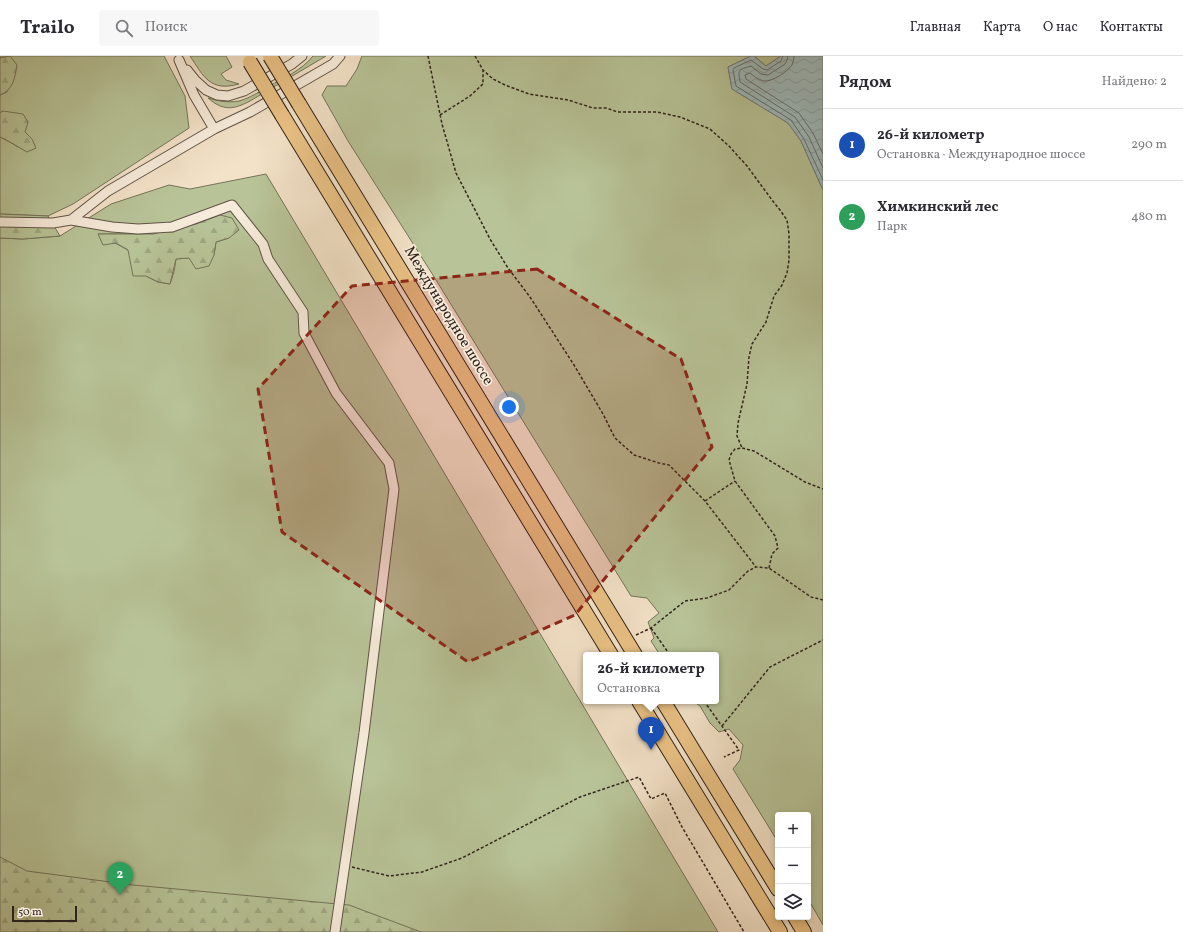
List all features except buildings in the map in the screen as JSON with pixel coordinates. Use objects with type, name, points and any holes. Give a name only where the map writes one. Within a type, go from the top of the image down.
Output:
[{"type":"highway","name":"Международное шоссе","points":[[270,56],[633,652]]},
{"type":"highway","points":[[248,59],[609,652]]},
{"type":"highway","points":[[641,704],[780,932]]},
{"type":"highway","points":[[665,704],[775,884]]},
{"type":"highway","points":[[797,920],[804,932]]},
{"type":"street","points":[[178,58],[195,80],[206,90],[216,95],[228,96],[244,92],[292,64],[302,56]]},
{"type":"street","points":[[70,220],[108,191],[214,129],[250,112],[333,64],[340,56]]},
{"type":"street","points":[[178,58],[194,95],[214,129]]},
{"type":"street","points":[[0,222],[53,223],[70,220],[112,227],[138,229],[172,227],[232,205],[263,244],[268,259],[303,312],[304,334],[336,393],[389,463],[394,490],[364,733],[335,932]]},
{"type":"path","points":[[428,56],[440,114],[456,173],[490,239],[574,365],[603,414],[615,438],[634,455],[669,465],[706,501],[756,567]]},
{"type":"path","points":[[475,56],[483,70],[505,85],[529,94],[568,100],[593,108],[606,108],[618,112],[657,112],[680,117],[710,129],[729,146],[747,166],[787,220],[789,234],[789,260],[787,273],[782,285],[774,296],[766,322],[752,344],[749,357],[747,384],[738,423],[737,436],[742,448]]},
{"type":"path","points":[[440,114],[470,96],[483,84],[483,70]]},
{"type":"path","points":[[768,568],[772,554],[778,548],[774,536],[735,481],[729,460],[731,454],[735,449],[742,448],[754,451],[805,482],[823,489]]},
{"type":"path","points":[[706,501],[735,481]]},
{"type":"path","points":[[625,639],[651,628],[685,600],[707,598],[729,590],[748,571],[756,567],[768,568],[811,597],[823,600]]},
{"type":"path","points":[[651,628],[668,652]]},
{"type":"path","points":[[722,726],[770,667],[823,640]]},
{"type":"path","points":[[706,704],[739,750],[724,757]]},
{"type":"path","points":[[345,865],[389,876],[422,872],[462,858],[580,797],[639,778],[651,799],[665,793],[682,827],[744,932]]},
{"type":"highlighted area","points":[[537,269],[681,359],[712,447],[575,615],[468,662],[282,532],[258,389],[352,286]]},
{"type":"green space","points":[[10,56],[164,56],[185,96],[189,128],[73,204],[48,216],[0,214],[0,137],[18,147],[32,139],[3,111],[0,113],[0,95],[7,92]]},
{"type":"green space","points":[[10,56],[17,65],[13,83],[8,90],[0,95],[0,58]]},
{"type":"green space","points":[[190,56],[226,56],[232,67],[221,74],[226,80],[239,84],[221,86],[214,84],[204,76]]},
{"type":"green space","points":[[313,56],[326,56],[244,104],[228,108],[218,105],[208,98],[231,102],[247,98],[292,73],[309,61]]},
{"type":"green space","points":[[362,56],[751,56],[728,67],[732,89],[788,123],[801,141],[823,190],[823,925],[811,904],[811,812],[775,812],[775,837],[733,769],[740,760],[743,745],[729,729],[719,732],[710,723],[700,706],[697,704],[719,704],[719,652],[658,652],[651,641],[654,638],[648,622],[659,613],[647,598],[631,596],[431,272],[348,141],[322,95],[327,86],[346,86],[357,69]]},
{"type":"green space","points":[[754,56],[781,56],[766,66]]},
{"type":"green space","points":[[3,111],[23,114],[28,122],[25,132],[32,139],[36,148],[27,152],[0,137],[0,113]]},
{"type":"green space","points":[[266,174],[718,932],[0,932],[0,238],[23,239],[60,236],[111,204],[169,185],[190,189]],"holes":[[[220,215],[229,238],[216,242],[214,255],[176,259],[170,284],[158,282],[146,276],[128,250],[98,234],[153,234],[196,224]]]},
{"type":"green space","points":[[0,214],[48,216],[60,236],[23,239],[0,238]]},
{"type":"green space","points":[[220,215],[232,218],[239,230],[229,238],[216,242],[214,255],[209,266],[196,269],[189,258],[176,259],[170,284],[158,282],[146,276],[133,276],[128,250],[116,243],[103,245],[98,234],[153,234],[196,224]]},
{"type":"green space","points":[[0,857],[27,871],[133,885],[349,905],[421,932],[0,932]]},
{"type":"water","points":[[754,56],[766,66],[781,56],[823,56],[823,190],[801,141],[788,123],[732,89],[728,67]]},
{"type":"place","name":"26-й километр","points":[[651,750]]},
{"type":"place","name":"Химкинский лес","points":[[120,895]]}]
